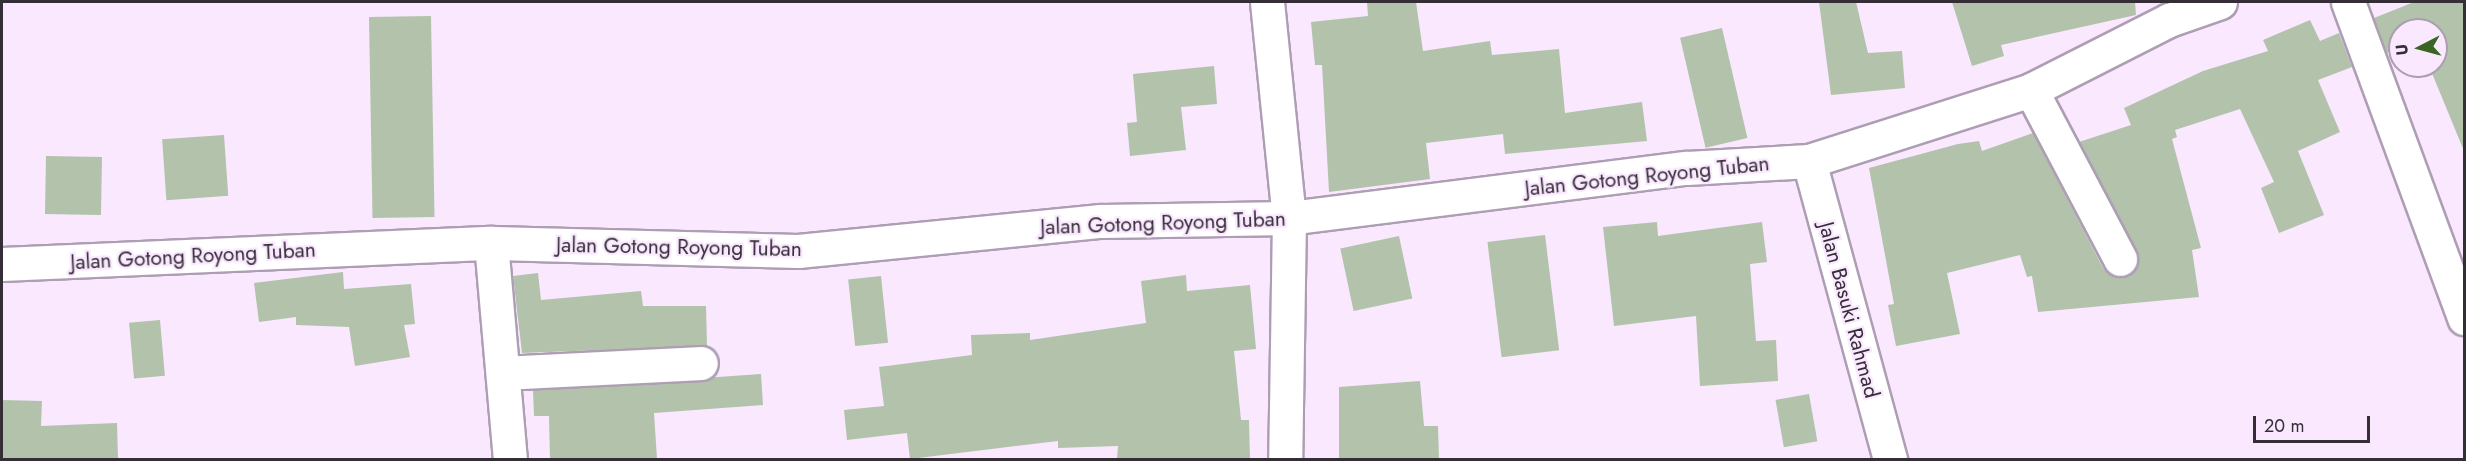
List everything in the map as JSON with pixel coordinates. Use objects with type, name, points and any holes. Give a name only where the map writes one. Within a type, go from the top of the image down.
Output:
[{"type":"street","points":[[1267,2],[1289,218],[1285,459]]},
{"type":"street","name":"Jalan Gotong Royong Tuban","points":[[2,264],[492,243],[798,250],[1101,221],[1289,218],[1687,168],[1809,161],[2031,90],[2166,11],[2220,2]]},
{"type":"street","points":[[2348,2],[2464,318]]},
{"type":"street","points":[[2031,90],[2120,259]]},
{"type":"street","name":"Jalan Basuki Rahmad","points":[[1809,161],[1890,459]]},
{"type":"street","points":[[492,243],[510,459]]},
{"type":"street","points":[[503,374],[701,363]]},
{"type":"building","points":[[1367,2],[1416,2],[1423,51],[1490,41],[1492,55],[1559,49],[1565,113],[1642,102],[1647,141],[1505,154],[1503,134],[1426,143],[1430,179],[1329,192],[1322,65],[1315,65],[1311,22],[1368,16]]},
{"type":"building","points":[[1819,2],[1856,2],[1868,53],[1902,51],[1905,88],[1831,95]]},
{"type":"building","points":[[1952,2],[2135,2],[2136,15],[2001,45],[2004,56],[1972,66]]},
{"type":"building","points":[[2414,2],[2464,2],[2464,151],[2434,78],[2448,78],[2448,18],[2388,18],[2387,53],[2374,18]]},
{"type":"building","points":[[431,16],[435,217],[373,218],[369,17]]},
{"type":"building","points":[[2310,20],[2320,41],[2339,33],[2352,67],[2318,80],[2340,132],[2298,151],[2324,215],[2279,233],[2261,188],[2274,182],[2240,109],[2175,130],[2177,137],[2172,139],[2201,248],[2192,250],[2199,297],[2038,312],[2032,276],[2027,277],[2020,255],[1947,273],[1960,334],[1896,346],[1888,305],[1894,304],[1869,168],[1958,144],[1979,141],[1982,151],[2033,133],[2103,268],[2111,275],[2128,276],[2136,268],[2137,251],[2079,142],[2131,125],[2124,108],[2203,71],[2268,51],[2263,40]]},
{"type":"building","points":[[1722,28],[1747,138],[1706,148],[1680,38]]},
{"type":"building","points":[[1214,66],[1217,104],[1181,107],[1186,150],[1130,156],[1127,123],[1137,122],[1133,74]]},
{"type":"building","points":[[224,135],[228,196],[166,200],[162,139]]},
{"type":"building","points":[[46,156],[102,157],[101,215],[45,214]]},
{"type":"building","points":[[1657,222],[1658,236],[1762,222],[1767,262],[1750,264],[1756,341],[1776,340],[1778,381],[1700,386],[1696,316],[1614,326],[1603,227]]},
{"type":"building","points":[[1545,235],[1559,350],[1502,357],[1487,242]]},
{"type":"building","points":[[1399,236],[1412,299],[1354,311],[1340,248]]},
{"type":"building","points":[[343,272],[344,289],[411,284],[415,324],[404,325],[410,357],[355,366],[349,327],[296,325],[296,317],[259,322],[254,283]]},
{"type":"building","points":[[538,273],[541,300],[641,291],[643,306],[706,306],[707,346],[522,353],[513,276]]},
{"type":"building","points":[[1186,275],[1187,291],[1250,285],[1256,349],[1234,351],[1241,420],[1249,420],[1250,459],[1117,459],[1118,446],[1058,448],[1058,441],[910,459],[907,433],[847,440],[844,410],[884,406],[879,367],[972,355],[971,335],[1030,333],[1030,340],[1146,323],[1141,281]]},
{"type":"building","points":[[881,276],[888,343],[855,346],[848,279]]},
{"type":"building","points":[[160,320],[165,376],[134,378],[129,323]]},
{"type":"building","points":[[761,374],[763,405],[654,413],[657,459],[550,459],[549,416],[534,416],[533,390]]},
{"type":"building","points":[[1420,381],[1424,426],[1438,426],[1439,459],[1339,459],[1339,387]]},
{"type":"building","points":[[1809,394],[1817,441],[1784,447],[1776,400]]},
{"type":"building","points":[[2,400],[42,401],[41,426],[117,423],[118,459],[2,459]]}]
